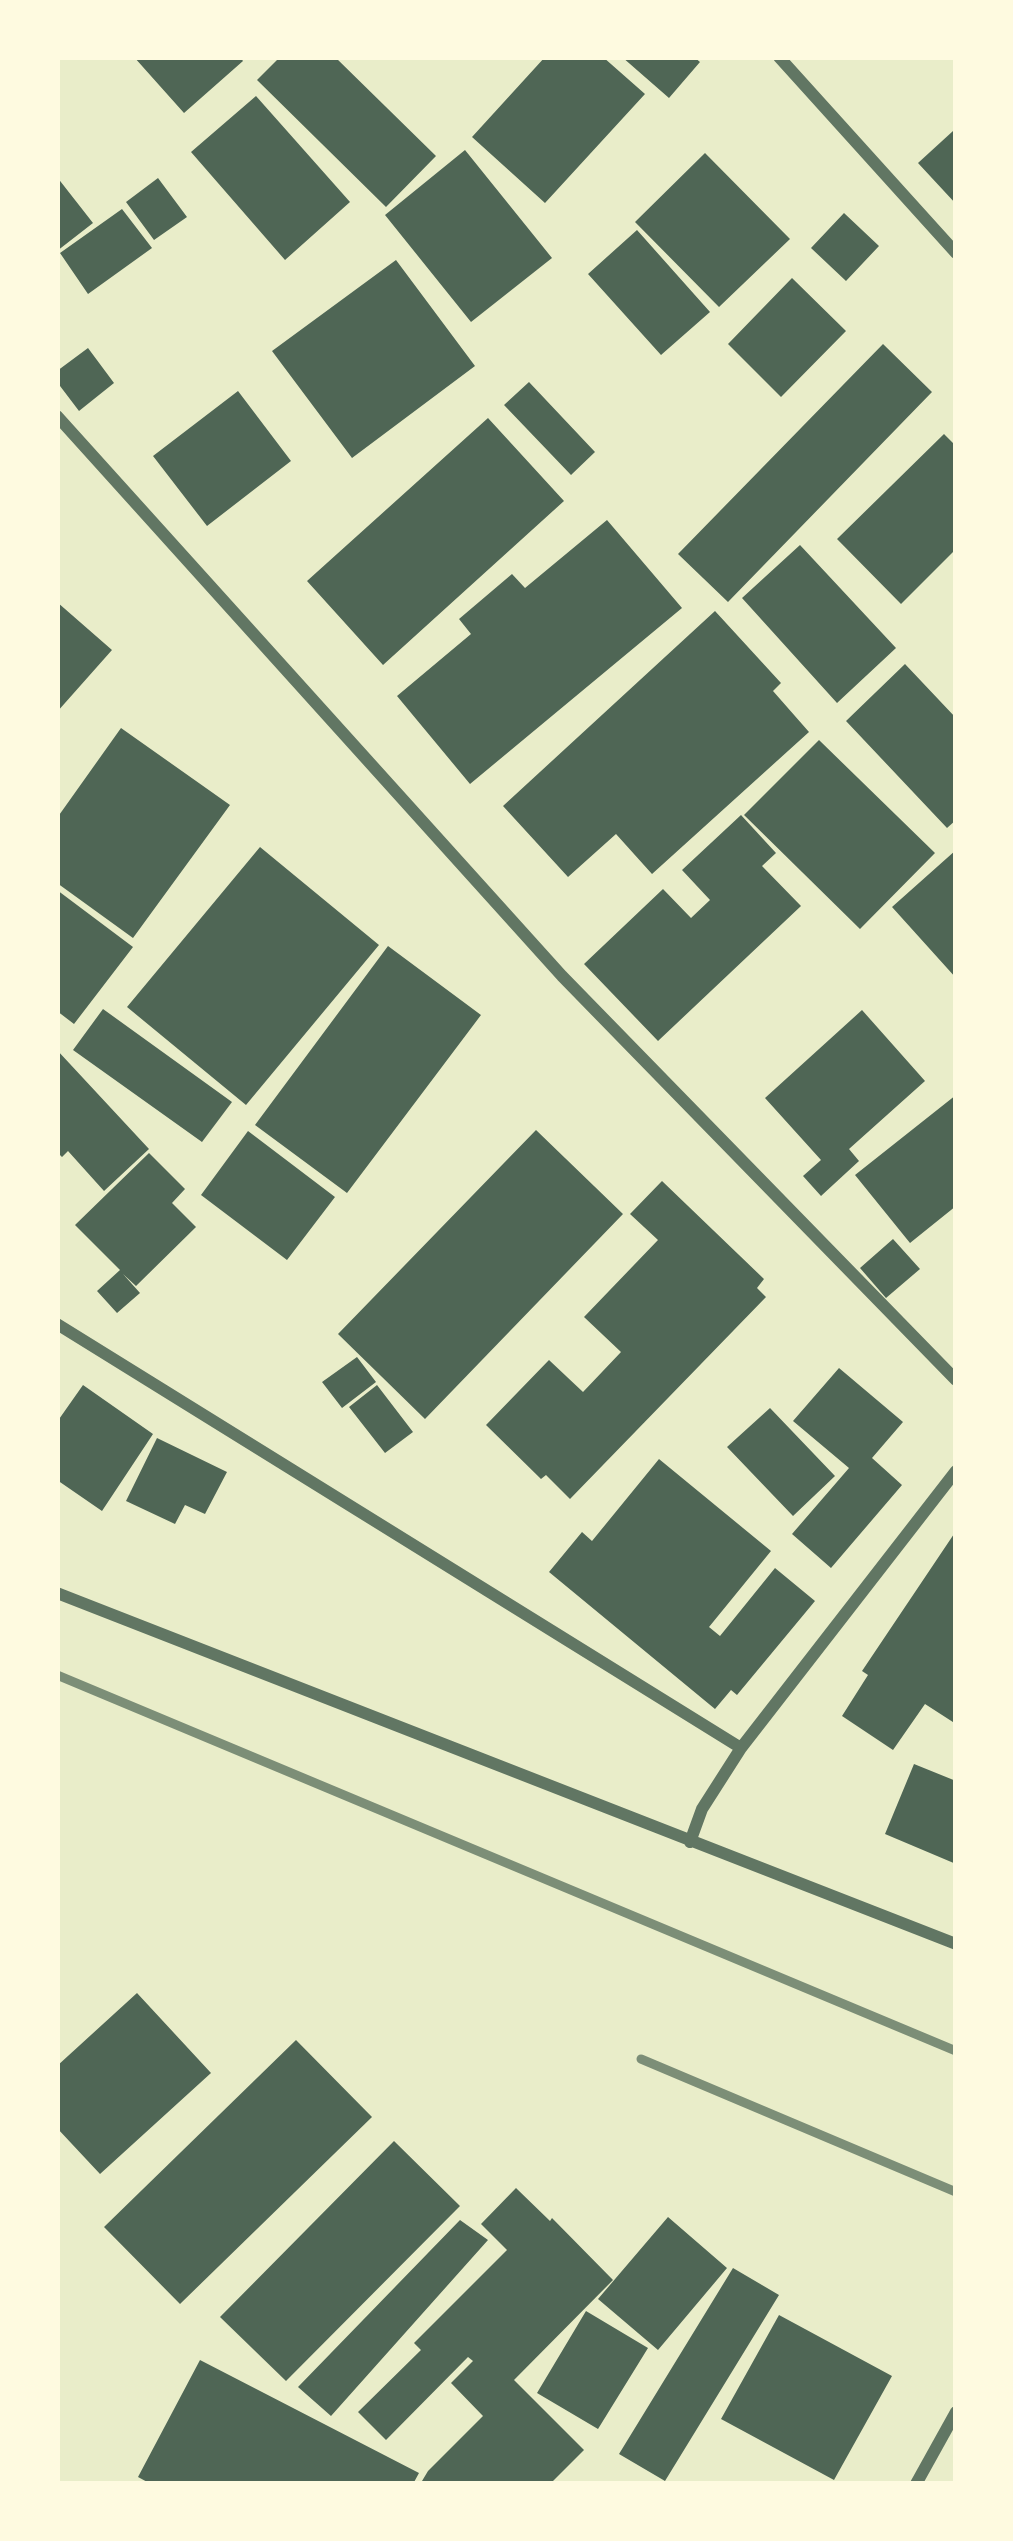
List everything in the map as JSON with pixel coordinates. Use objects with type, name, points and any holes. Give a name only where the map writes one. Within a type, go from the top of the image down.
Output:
[{"type":"street","points":[[779,57],[956,253]]},
{"type":"street","points":[[57,416],[562,976],[956,1380]]},
{"type":"street","points":[[57,1324],[742,1748]]},
{"type":"street","points":[[690,1842],[702,1809],[742,1748],[956,1472]]},
{"type":"street","points":[[57,1593],[956,1944]]},
{"type":"street","points":[[916,2484],[956,2412]]},
{"type":"building","points":[[134,57],[240,57],[243,61],[184,113]]},
{"type":"building","points":[[280,57],[335,57],[436,156],[386,207],[257,80]]},
{"type":"building","points":[[545,57],[603,57],[645,94],[545,203],[472,137]]},
{"type":"building","points":[[622,57],[694,57],[700,62],[669,98]]},
{"type":"building","points":[[256,96],[350,202],[285,260],[191,152]]},
{"type":"building","points":[[953,131],[956,135],[956,204],[918,163]]},
{"type":"building","points":[[465,150],[552,258],[471,322],[385,215]]},
{"type":"building","points":[[705,153],[790,239],[719,307],[635,222]]},
{"type":"building","points":[[57,177],[93,223],[57,251]]},
{"type":"building","points":[[158,178],[187,217],[154,240],[126,202]]},
{"type":"building","points":[[122,209],[152,248],[88,294],[60,253]]},
{"type":"building","points":[[844,213],[879,246],[846,281],[811,248]]},
{"type":"building","points":[[637,230],[710,312],[661,355],[588,274]]},
{"type":"building","points":[[396,260],[475,366],[352,458],[272,351]]},
{"type":"building","points":[[792,278],[846,331],[781,397],[728,344]]},
{"type":"building","points":[[883,344],[932,392],[728,602],[678,554]]},
{"type":"building","points":[[88,348],[114,383],[79,411],[57,382],[57,371]]},
{"type":"building","points":[[529,382],[595,452],[571,475],[504,405]]},
{"type":"building","points":[[238,391],[291,461],[207,526],[153,456]]},
{"type":"building","points":[[488,418],[564,501],[383,665],[307,581]]},
{"type":"building","points":[[944,434],[956,446],[956,549],[901,604],[837,539]]},
{"type":"building","points":[[607,520],[682,608],[470,784],[397,696],[471,634],[459,619],[512,574],[525,588]]},
{"type":"building","points":[[800,545],[896,648],[837,703],[742,598]]},
{"type":"building","points":[[57,602],[112,650],[57,712]]},
{"type":"building","points":[[715,611],[781,683],[773,691],[809,732],[652,874],[616,834],[568,877],[503,806]]},
{"type":"building","points":[[905,664],[956,718],[956,820],[947,828],[846,721]]},
{"type":"building","points":[[121,728],[230,805],[133,938],[57,883],[57,818]]},
{"type":"building","points":[[819,740],[935,853],[860,929],[744,815]]},
{"type":"building","points":[[741,815],[776,853],[762,866],[801,906],[658,1041],[584,964],[663,889],[691,918],[710,900],[682,870]]},
{"type":"building","points":[[260,847],[379,945],[246,1105],[127,1007]]},
{"type":"building","points":[[956,850],[956,978],[892,907]]},
{"type":"building","points":[[57,890],[133,947],[74,1024],[57,1011]]},
{"type":"building","points":[[388,946],[481,1015],[347,1193],[255,1125]]},
{"type":"building","points":[[103,1009],[232,1102],[202,1142],[73,1050]]},
{"type":"building","points":[[862,1010],[925,1081],[849,1149],[859,1161],[821,1196],[803,1176],[821,1160],[765,1098]]},
{"type":"building","points":[[57,1050],[149,1149],[104,1191],[68,1151],[62,1157],[57,1152]]},
{"type":"building","points":[[956,1095],[956,1206],[910,1243],[855,1175]]},
{"type":"building","points":[[536,1130],[623,1214],[425,1419],[338,1334]]},
{"type":"building","points":[[248,1131],[335,1197],[287,1260],[201,1195]]},
{"type":"building","points":[[149,1153],[185,1189],[172,1203],[196,1227],[136,1286],[123,1274],[140,1293],[117,1313],[97,1291],[120,1270],[75,1225]]},
{"type":"building","points":[[662,1181],[764,1279],[757,1288],[766,1297],[570,1499],[546,1475],[541,1479],[486,1425],[549,1360],[583,1392],[621,1352],[584,1317],[658,1240],[630,1214]]},
{"type":"building","points":[[893,1239],[920,1269],[886,1298],[860,1268]]},
{"type":"building","points":[[357,1357],[376,1382],[342,1408],[322,1382]]},
{"type":"building","points":[[839,1368],[903,1422],[872,1458],[902,1485],[831,1568],[792,1534],[849,1468],[793,1421]]},
{"type":"building","points":[[83,1385],[153,1434],[102,1511],[57,1480],[57,1422]]},
{"type":"building","points":[[377,1385],[413,1432],[385,1453],[349,1407]]},
{"type":"building","points":[[770,1408],[835,1476],[793,1516],[727,1447]]},
{"type":"building","points":[[157,1438],[227,1472],[205,1514],[185,1505],[175,1524],[126,1501]]},
{"type":"building","points":[[659,1459],[771,1551],[709,1627],[720,1636],[775,1568],[815,1601],[737,1695],[731,1690],[715,1709],[549,1572],[582,1532],[592,1541]]},
{"type":"building","points":[[956,1531],[956,1724],[925,1704],[893,1750],[842,1716],[868,1675],[862,1671]]},
{"type":"building","points":[[914,1764],[956,1781],[956,1864],[885,1834]]},
{"type":"building","points":[[137,1993],[211,2073],[100,2174],[57,2128],[57,2066]]},
{"type":"building","points":[[296,2040],[372,2117],[180,2304],[104,2227]]},
{"type":"building","points":[[394,2141],[460,2206],[286,2381],[220,2317]]},
{"type":"building","points":[[516,2188],[613,2280],[514,2380],[584,2450],[550,2484],[424,2484],[428,2471],[483,2416],[451,2383],[473,2361],[468,2357],[386,2440],[358,2412],[421,2350],[414,2343],[507,2250],[481,2224]]},
{"type":"building","points":[[668,2217],[727,2268],[658,2350],[598,2299]]},
{"type":"building","points":[[460,2220],[488,2240],[331,2416],[298,2387]]},
{"type":"building","points":[[733,2268],[779,2295],[665,2481],[619,2454]]},
{"type":"building","points":[[586,2311],[648,2348],[598,2429],[537,2393]]},
{"type":"building","points":[[779,2315],[892,2376],[834,2480],[721,2419]]},
{"type":"building","points":[[200,2360],[419,2473],[413,2484],[151,2484],[138,2477]]},
{"type":"railway","points":[[57,1675],[956,2051]]},
{"type":"railway","points":[[641,2059],[956,2192]]}]
